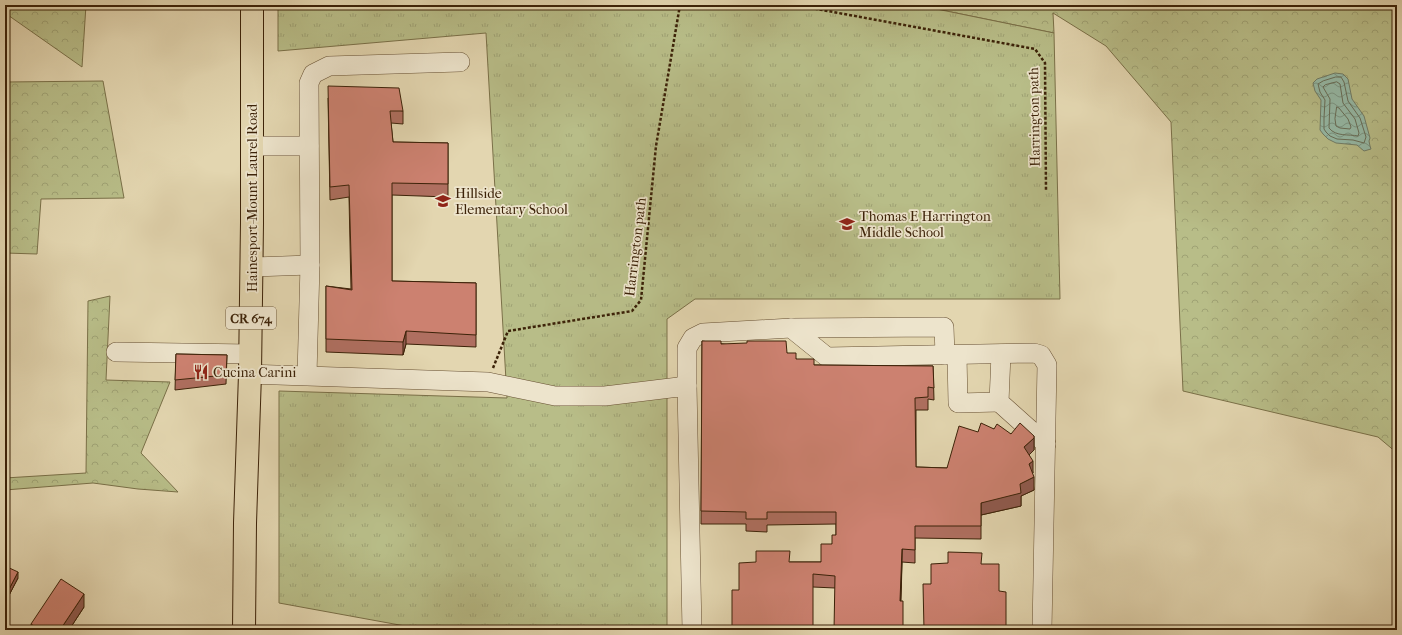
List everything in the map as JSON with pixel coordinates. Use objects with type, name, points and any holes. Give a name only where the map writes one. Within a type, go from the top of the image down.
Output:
[{"type":"main road","name":"Hainesport-Mount Laurel Road","points":[[244,630],[246,470],[252,268],[252,5]]},
{"type":"lane","points":[[307,375],[310,265],[309,83],[312,74],[328,66],[460,62]]},
{"type":"lane","points":[[252,146],[309,146]]},
{"type":"lane","points":[[252,268],[310,265]]},
{"type":"lane","points":[[692,630],[687,348],[693,338],[703,333],[791,328],[944,327],[951,355],[958,403],[999,402],[1046,444]]},
{"type":"lane","points":[[791,328],[827,356],[1034,354],[1041,355],[1045,359],[1048,365],[1042,630]]},
{"type":"lane","points":[[116,352],[250,364],[307,375],[488,382],[554,396],[605,396],[687,386]]},
{"type":"lane","points":[[999,402],[1001,354]]},
{"type":"path","name":"Harrington path","points":[[488,382],[508,331],[632,311],[641,300],[656,146],[680,5]]},
{"type":"path","name":"Harrington path","points":[[795,5],[1035,49],[1045,63],[1046,191]]},
{"type":"green space","points":[[5,5],[86,5],[82,67],[5,13]]},
{"type":"green space","name":"Thomas E Harrington Middle School","points":[[278,5],[917,5],[1054,33],[1060,299],[695,299],[667,319],[667,630],[427,630],[279,603],[279,391],[507,398],[486,33],[278,51]]},
{"type":"green space","points":[[917,5],[1397,5],[1397,453],[1378,437],[1183,391],[1171,122],[1106,46],[1053,13],[1054,33]]},
{"type":"green space","points":[[103,81],[124,198],[41,199],[37,254],[5,253],[5,82]]},
{"type":"green space","points":[[110,296],[106,380],[170,382],[141,453],[178,492],[138,489],[93,483],[5,490],[5,478],[86,473],[88,301]]},
{"type":"water","points":[[1335,73],[1343,74],[1348,79],[1352,99],[1364,116],[1370,138],[1369,141],[1371,149],[1364,151],[1357,145],[1336,143],[1328,139],[1320,130],[1321,100],[1315,91],[1313,83],[1317,79]]},
{"type":"building","points":[[328,86],[399,88],[403,111],[390,111],[393,142],[448,143],[448,184],[392,183],[392,281],[476,283],[476,335],[406,331],[403,342],[326,339],[326,286],[352,290],[349,185],[330,187]]},
{"type":"building","points":[[702,341],[721,341],[721,344],[747,343],[747,341],[786,341],[787,353],[796,353],[796,359],[814,359],[814,365],[933,366],[934,388],[928,387],[928,397],[915,398],[916,467],[947,468],[959,426],[978,432],[981,423],[994,429],[997,424],[1011,434],[1020,423],[1034,436],[1034,438],[1024,447],[1033,461],[1029,464],[1034,477],[1020,484],[1021,493],[981,503],[981,526],[915,526],[915,550],[902,549],[900,601],[903,601],[903,630],[834,630],[835,576],[813,574],[813,630],[732,630],[732,590],[739,590],[739,563],[756,562],[756,551],[790,551],[789,562],[821,562],[821,544],[832,544],[832,535],[836,535],[836,512],[767,512],[767,519],[746,519],[746,512],[701,511]]},
{"type":"building","name":"Cucina Carini","points":[[176,354],[227,355],[226,375],[175,380]]},
{"type":"building","points":[[948,552],[982,553],[981,564],[999,564],[999,591],[1006,592],[1006,630],[924,630],[923,584],[931,584],[931,564],[948,563]]},
{"type":"building","points":[[5,566],[18,572],[6,595],[5,594]]},
{"type":"building","points":[[61,579],[84,594],[60,630],[40,630],[31,624]]},
{"type":"place","name":"Hillside Elementary School","points":[[443,201]]},
{"type":"place","name":"Thomas E Harrington Middle School","points":[[847,224]]},
{"type":"place","name":"Cucina Carini","points":[[201,372]]}]
